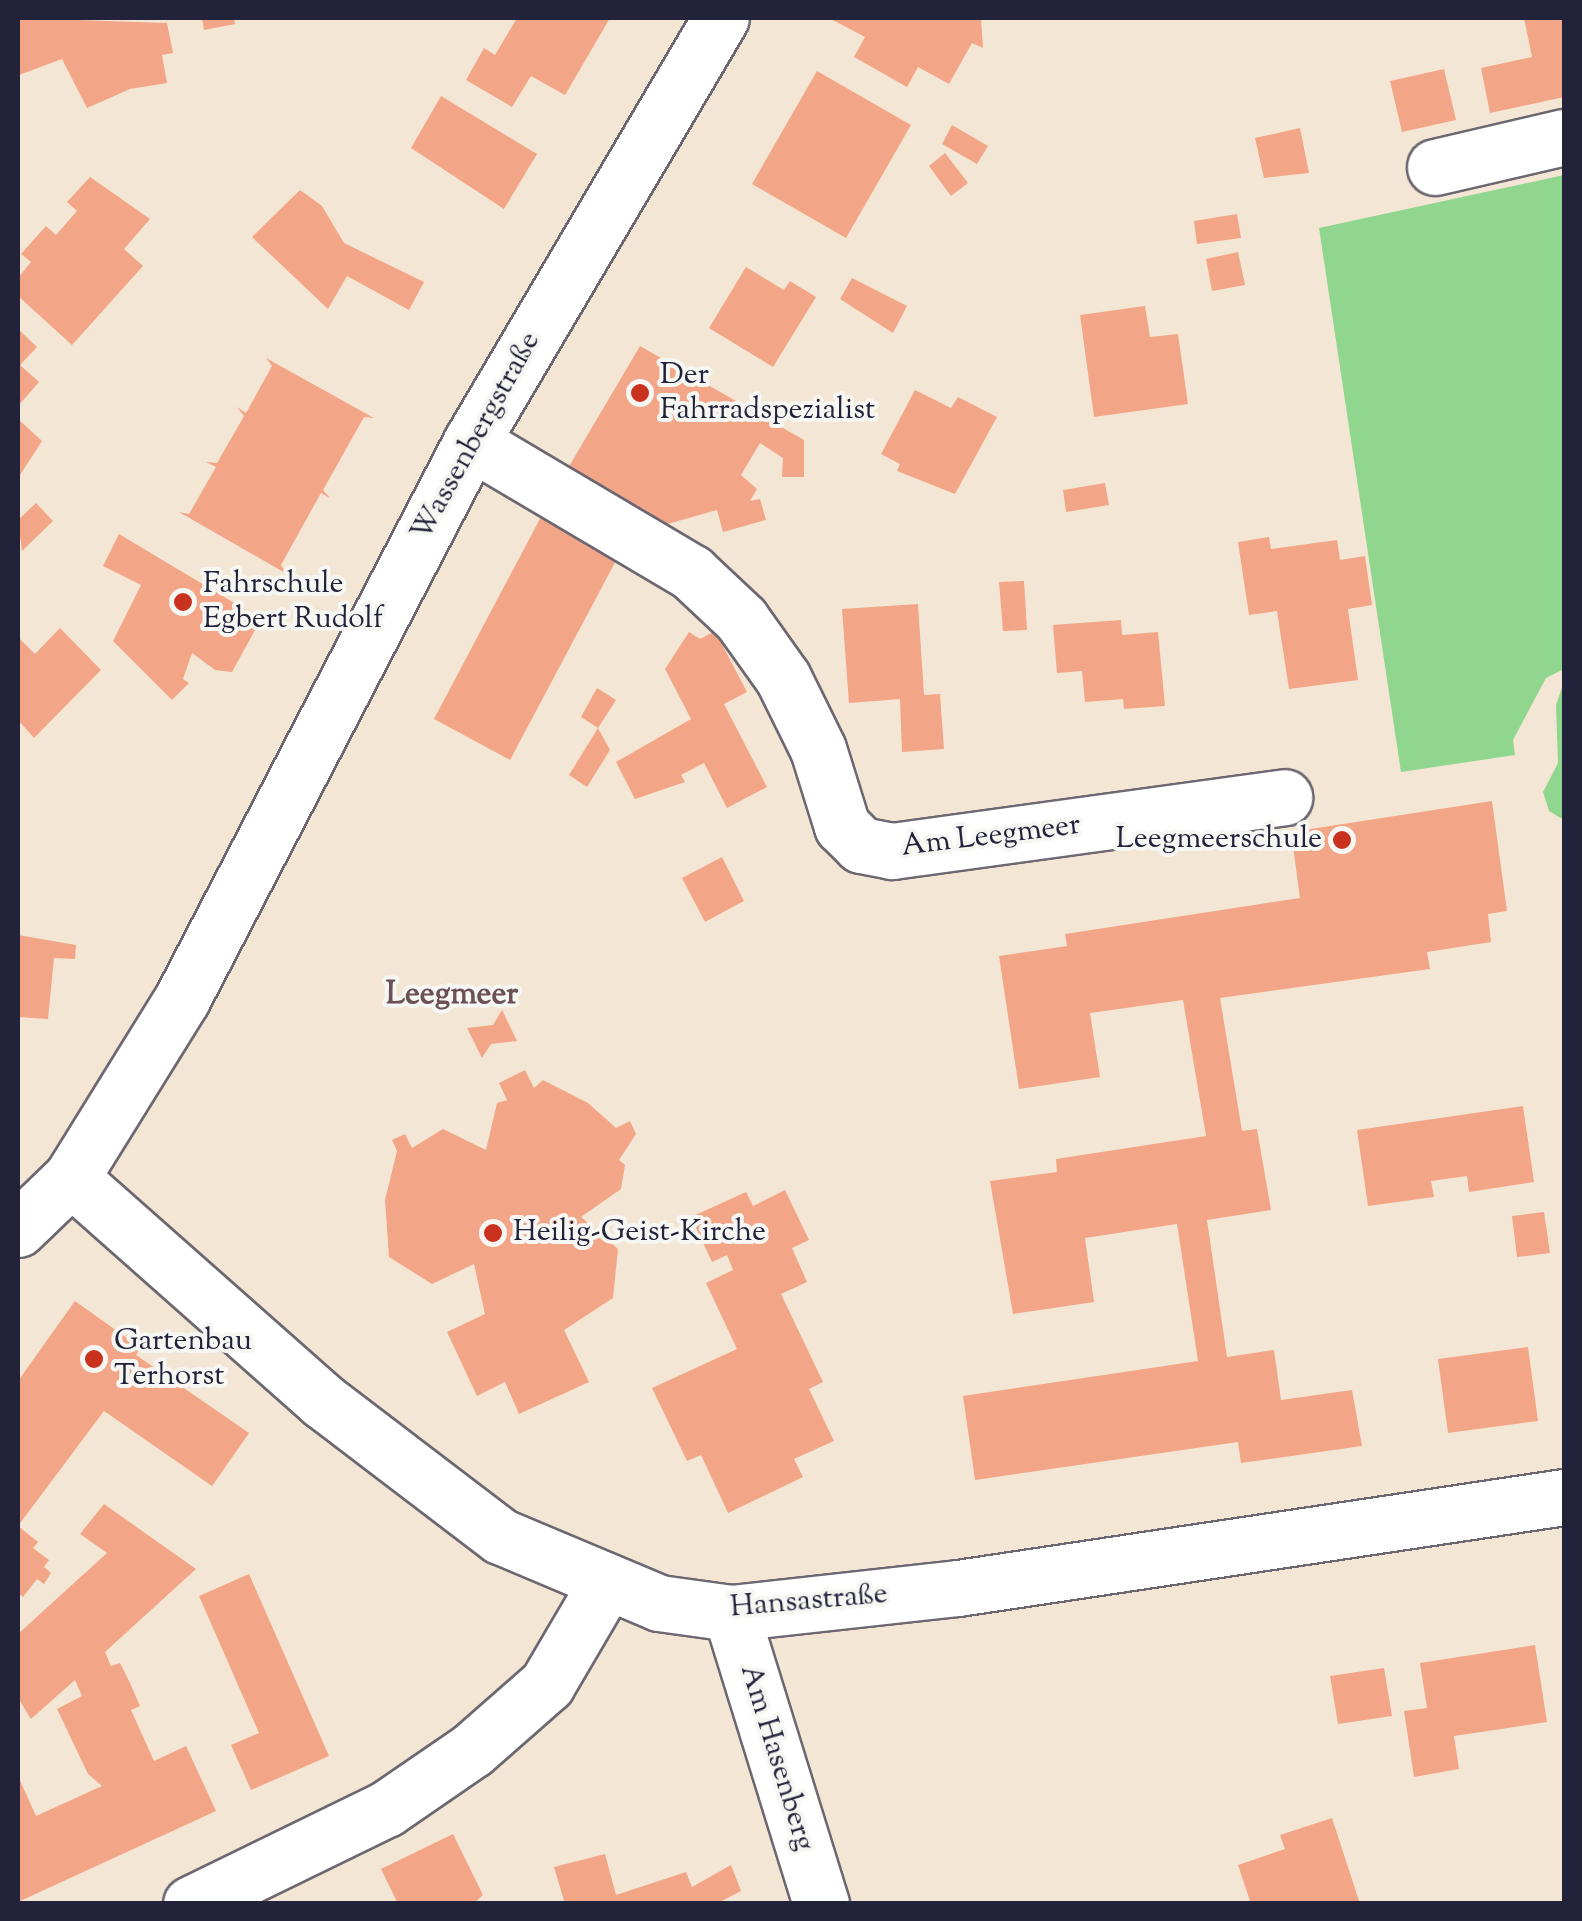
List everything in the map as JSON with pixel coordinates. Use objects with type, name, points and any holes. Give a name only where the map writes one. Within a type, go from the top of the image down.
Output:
[{"type":"street","name":"Wassenbergstraße","points":[[18,1229],[71,1178],[182,999],[470,442],[720,18]]},
{"type":"street","points":[[1435,167],[1564,137]]},
{"type":"street","name":"Am Leegmeer","points":[[470,442],[691,572],[741,619],[783,678],[818,748],[842,826],[861,844],[892,851],[1284,798]]},
{"type":"street","name":"Hansastraße","points":[[71,1178],[324,1401],[500,1536],[605,1585],[660,1603],[732,1613],[958,1588],[1564,1497]]},
{"type":"street","points":[[191,1904],[386,1809],[472,1750],[547,1684],[605,1585]]},
{"type":"street","name":"Am Hasenberg","points":[[732,1613],[821,1904]]},
{"type":"green space","points":[[1564,175],[1564,669],[1546,678],[1513,740],[1515,755],[1401,772],[1319,228]]},
{"type":"green space","points":[[1564,682],[1564,820],[1549,811],[1543,792],[1558,763],[1556,705]]},
{"type":"building","points":[[18,18],[167,23],[173,53],[162,55],[167,83],[130,89],[87,108],[62,59],[19,75]]},
{"type":"building","points":[[202,18],[234,18],[235,24],[204,30]]},
{"type":"building","points":[[517,18],[610,18],[565,95],[531,76],[512,107],[466,80],[484,48],[495,55]]},
{"type":"building","points":[[829,18],[981,18],[983,48],[972,43],[949,84],[918,67],[907,87],[854,57],[865,37]]},
{"type":"building","points":[[1524,18],[1564,18],[1564,97],[1490,113],[1481,68],[1532,57]]},
{"type":"building","points":[[1444,69],[1456,120],[1402,132],[1390,81]]},
{"type":"building","points":[[817,71],[911,125],[846,238],[752,184]]},
{"type":"building","points":[[441,96],[537,154],[504,209],[411,148]]},
{"type":"building","points":[[952,125],[988,146],[977,164],[942,144]]},
{"type":"building","points":[[1300,128],[1309,173],[1264,178],[1255,138]]},
{"type":"building","points":[[945,153],[968,183],[951,196],[929,166]]},
{"type":"building","points":[[90,177],[150,219],[124,249],[143,266],[72,345],[18,296],[18,278],[31,262],[21,254],[46,226],[56,235],[77,211],[67,202]]},
{"type":"building","points":[[300,190],[322,206],[344,243],[424,282],[409,310],[347,276],[328,309],[252,237]]},
{"type":"building","points":[[1237,214],[1241,238],[1197,244],[1194,221]]},
{"type":"building","points":[[1238,252],[1245,285],[1212,291],[1206,259]]},
{"type":"building","points":[[746,267],[784,290],[790,281],[816,297],[773,367],[709,328]]},
{"type":"building","points":[[852,278],[907,306],[893,333],[840,299]]},
{"type":"building","points":[[1145,306],[1150,337],[1178,334],[1188,404],[1094,417],[1080,315]]},
{"type":"building","points":[[18,329],[37,347],[20,365],[39,382],[18,406]]},
{"type":"building","points":[[640,346],[804,440],[804,477],[782,477],[783,458],[760,443],[741,475],[757,489],[750,501],[760,499],[766,520],[723,532],[717,510],[664,525],[568,468]]},
{"type":"building","points":[[266,358],[374,418],[364,417],[323,490],[330,498],[321,493],[281,565],[287,574],[179,512],[189,514],[216,467],[206,462],[217,463],[244,416],[237,407],[246,413],[272,366]]},
{"type":"building","points":[[915,390],[951,408],[958,397],[997,417],[955,494],[897,471],[900,464],[881,454]]},
{"type":"building","points":[[18,419],[42,441],[18,478]]},
{"type":"building","points":[[1105,483],[1109,505],[1066,512],[1063,490]]},
{"type":"building","points":[[36,503],[53,521],[22,551],[18,520]]},
{"type":"building","points":[[543,513],[619,555],[510,760],[434,719]]},
{"type":"building","name":"Fahrschule Egbert Rudolf","points":[[119,534],[261,619],[232,672],[215,670],[192,653],[183,679],[189,683],[172,700],[113,641],[141,585],[103,566]]},
{"type":"building","points":[[1269,537],[1271,549],[1337,540],[1340,560],[1365,556],[1372,605],[1348,609],[1358,680],[1289,689],[1277,611],[1249,615],[1238,542]]},
{"type":"building","points":[[1024,581],[1027,630],[1003,631],[999,582]]},
{"type":"building","points":[[918,604],[924,695],[940,694],[944,749],[902,752],[900,699],[849,703],[842,609]]},
{"type":"building","points":[[1121,620],[1122,635],[1158,632],[1165,706],[1124,709],[1123,699],[1085,702],[1082,671],[1057,673],[1053,625]]},
{"type":"building","points":[[60,628],[101,670],[34,738],[18,720],[18,637],[35,654]]},
{"type":"building","points":[[715,631],[747,692],[724,704],[767,787],[727,808],[704,763],[681,775],[685,782],[635,799],[616,762],[691,719],[665,669],[689,632],[700,639]]},
{"type":"building","points":[[597,688],[616,700],[598,728],[581,717]]},
{"type":"building","points":[[598,728],[610,750],[587,787],[569,775]]},
{"type":"building","points":[[1492,801],[1507,911],[1488,914],[1491,942],[1427,952],[1430,969],[1220,998],[1242,1131],[1257,1129],[1271,1210],[1207,1220],[1227,1357],[1274,1350],[1281,1400],[1352,1390],[1362,1446],[1241,1463],[1238,1442],[975,1480],[963,1396],[1198,1361],[1177,1224],[1085,1238],[1094,1302],[1013,1314],[990,1181],[1057,1172],[1056,1159],[1206,1136],[1183,1000],[1090,1013],[1100,1077],[1019,1089],[999,956],[1067,946],[1065,934],[1300,898],[1291,832]]},
{"type":"building","points":[[722,857],[744,901],[705,922],[682,878]]},
{"type":"building","points":[[18,935],[76,945],[75,959],[54,958],[48,1019],[18,1017]]},
{"type":"building","points":[[502,1010],[517,1041],[491,1044],[482,1058],[467,1028],[493,1025]]},
{"type":"building","name":"Heilig-Geist-Kirche","points":[[525,1070],[534,1088],[543,1080],[588,1103],[616,1128],[630,1121],[636,1134],[619,1160],[625,1165],[621,1189],[581,1217],[618,1249],[613,1298],[564,1330],[589,1382],[519,1414],[505,1382],[477,1396],[447,1332],[485,1314],[474,1264],[432,1284],[389,1257],[385,1200],[397,1151],[392,1140],[405,1134],[412,1148],[443,1129],[486,1150],[497,1103],[507,1100],[499,1083]]},
{"type":"building","points":[[1523,1106],[1534,1182],[1469,1192],[1467,1176],[1431,1181],[1434,1197],[1368,1206],[1357,1130]]},
{"type":"building","points":[[785,1190],[809,1240],[792,1248],[807,1282],[781,1294],[823,1382],[809,1389],[834,1441],[794,1459],[803,1477],[728,1513],[701,1455],[687,1461],[652,1388],[737,1349],[706,1283],[733,1270],[727,1255],[712,1262],[691,1217],[746,1192],[753,1206]]},
{"type":"building","points":[[1544,1212],[1550,1253],[1517,1257],[1512,1216]]},
{"type":"building","points":[[75,1301],[141,1348],[136,1355],[249,1433],[212,1486],[104,1411],[18,1526],[18,1381]]},
{"type":"building","points":[[1528,1347],[1538,1421],[1448,1433],[1438,1359]]},
{"type":"building","points":[[104,1504],[196,1569],[105,1652],[111,1666],[120,1663],[130,1683],[140,1706],[131,1710],[154,1761],[186,1746],[216,1811],[18,1902],[18,1776],[36,1816],[102,1786],[88,1774],[57,1709],[82,1696],[75,1680],[31,1719],[18,1698],[18,1634],[107,1553],[80,1534]]},
{"type":"building","points":[[18,1526],[38,1542],[33,1548],[49,1560],[44,1567],[51,1573],[44,1584],[37,1579],[23,1597],[18,1593]]},
{"type":"building","points":[[249,1574],[329,1756],[251,1790],[231,1745],[259,1733],[199,1596]]},
{"type":"building","points":[[1535,1645],[1547,1722],[1454,1736],[1459,1769],[1414,1777],[1404,1711],[1427,1708],[1420,1663]]},
{"type":"building","points":[[1384,1668],[1392,1716],[1338,1724],[1330,1676]]},
{"type":"building","points":[[1332,1818],[1360,1904],[1251,1904],[1238,1865],[1285,1849],[1280,1835]]},
{"type":"building","points":[[453,1834],[483,1895],[473,1904],[398,1904],[381,1869]]},
{"type":"building","points":[[605,1854],[616,1895],[686,1872],[692,1887],[731,1865],[741,1891],[716,1904],[565,1904],[554,1867]]},
{"type":"place","name":"Der Fahrradspezialist","points":[[640,393]]},
{"type":"place","name":"Fahrschule Egbert Rudolf","points":[[183,602]]},
{"type":"place","name":"Leegmeerschule","points":[[1342,840]]},
{"type":"place","name":"Heilig-Geist-Kirche","points":[[493,1233]]},
{"type":"place","name":"Gartenbau Terhorst","points":[[94,1359]]},
{"type":"district","name":"Leegmeer","points":[[452,995]]}]
